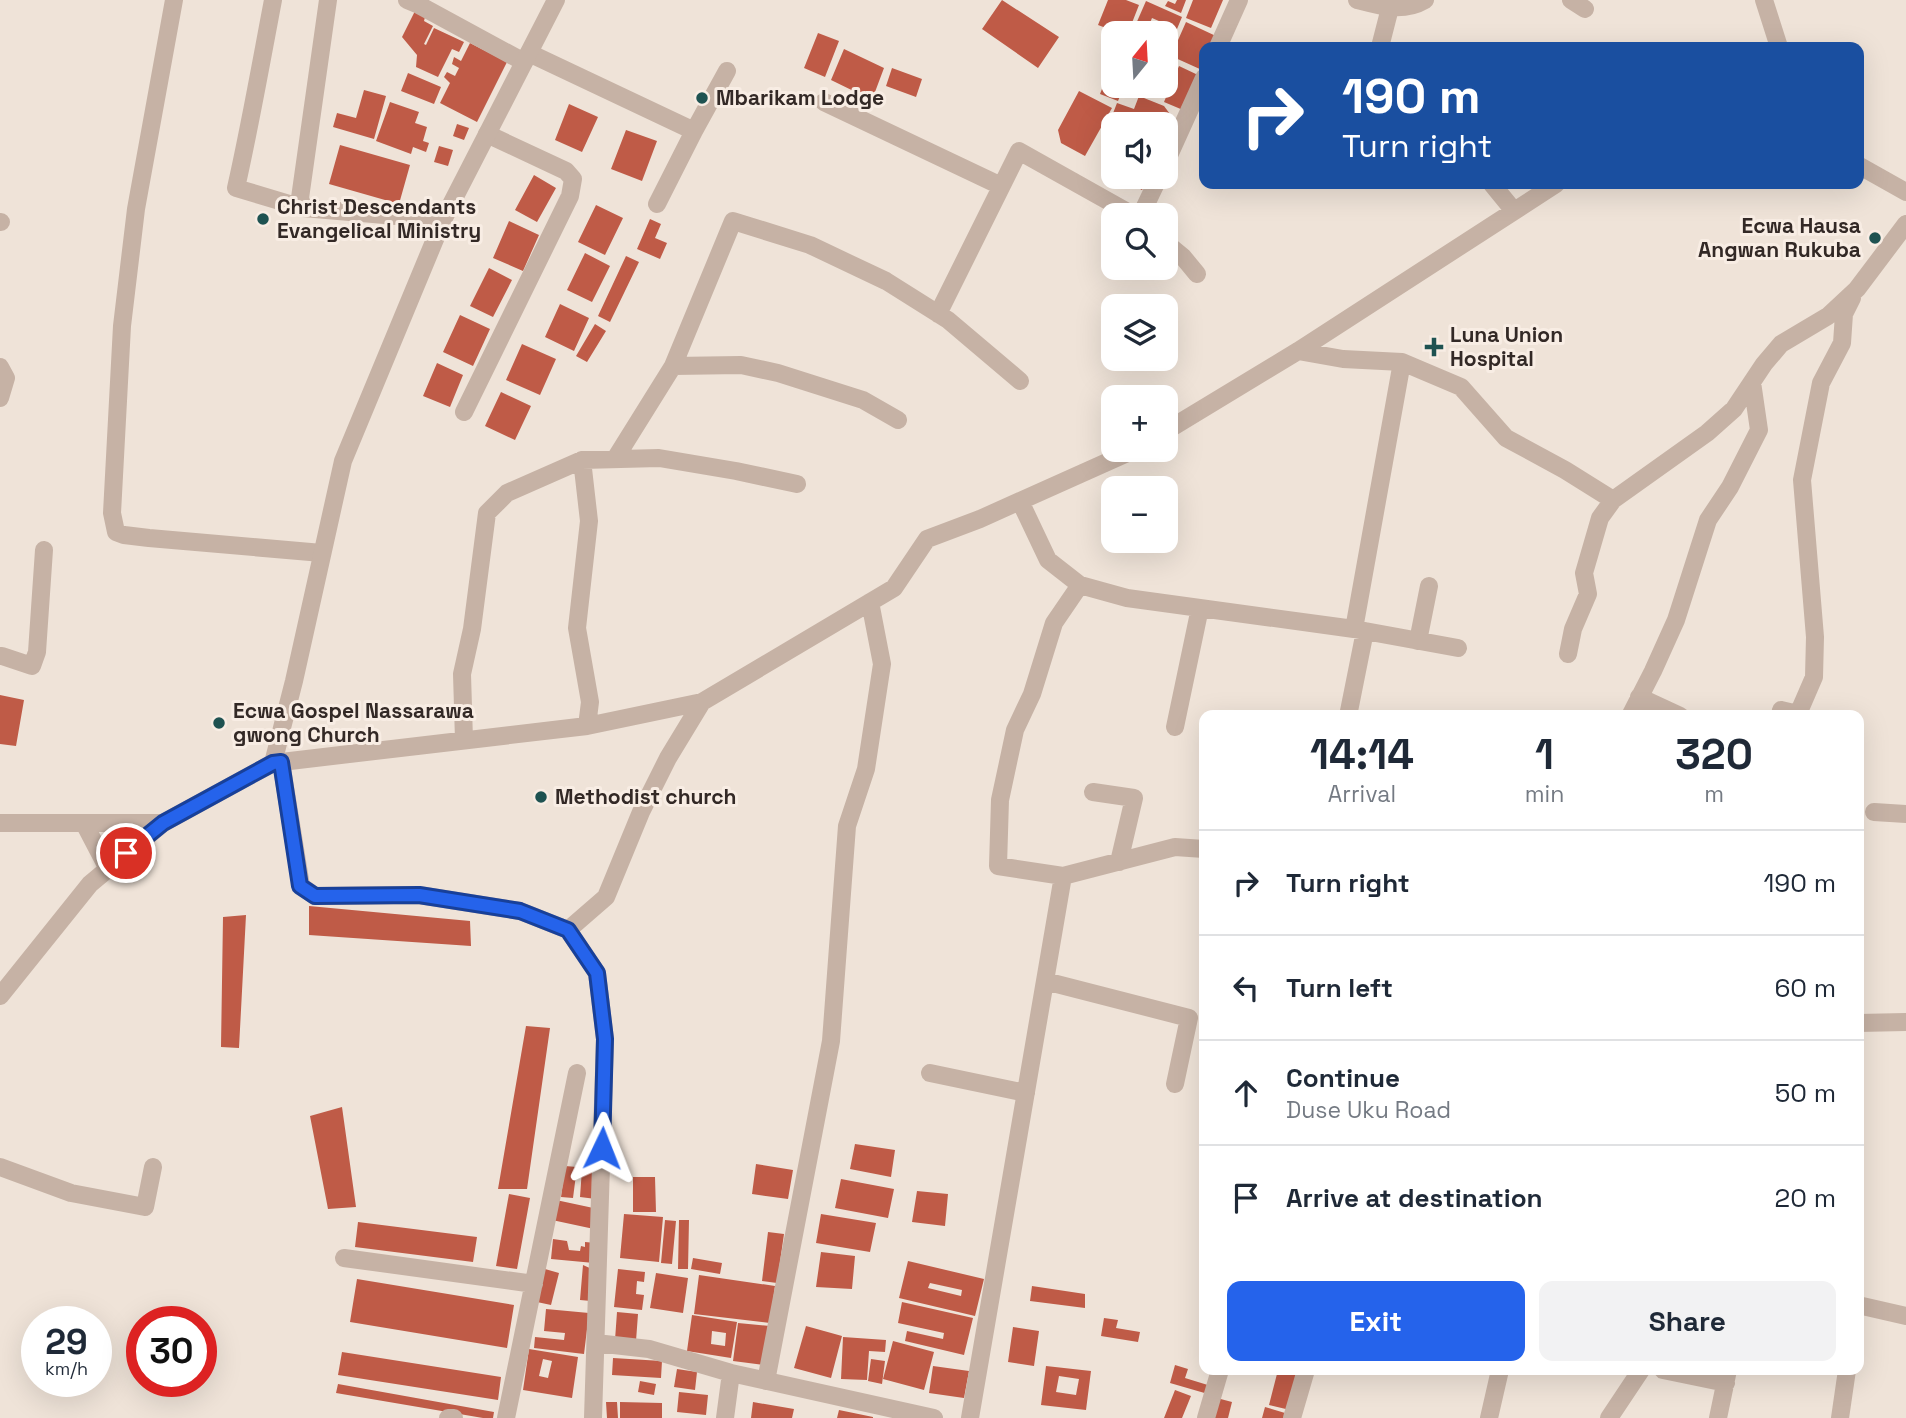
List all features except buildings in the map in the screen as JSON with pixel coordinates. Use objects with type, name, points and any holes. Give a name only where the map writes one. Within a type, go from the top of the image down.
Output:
[{"type":"street","points":[[174,0],[136,209],[122,326],[112,513],[116,532],[149,538],[322,553]]},
{"type":"street","points":[[273,0],[252,120],[236,188],[303,208],[443,220]]},
{"type":"street","points":[[303,208],[300,198],[328,0]]},
{"type":"street","points":[[407,0],[526,57],[694,131]]},
{"type":"street","points":[[556,0],[443,220],[343,461],[277,762],[300,886],[315,896],[419,895],[520,911],[568,930],[597,973],[605,1039],[593,1418]]},
{"type":"street","points":[[1220,42],[1239,0]]},
{"type":"street","points":[[1357,0],[1390,8],[1417,5],[1425,0]]},
{"type":"street","points":[[1764,0],[1777,42]]},
{"type":"street","points":[[1381,42],[1390,8]]},
{"type":"street","points":[[657,204],[727,71]]},
{"type":"street","points":[[1178,135],[1199,89]]},
{"type":"street","points":[[824,102],[1001,186]]},
{"type":"street","points":[[464,412],[570,195],[573,179],[566,171],[487,134]]},
{"type":"street","points":[[938,314],[1019,151],[1112,203]]},
{"type":"street","points":[[1864,168],[1906,192]]},
{"type":"street","points":[[1496,189],[1514,211]]},
{"type":"street","points":[[1178,424],[1297,351],[1548,189]]},
{"type":"street","points":[[615,459],[673,366],[733,221],[810,245],[886,281],[948,320],[1020,381]]},
{"type":"street","points":[[1800,710],[1814,677],[1815,638],[1802,480],[1821,383],[1842,343],[1844,314],[1857,289],[1906,224]]},
{"type":"street","points":[[1178,253],[1197,274]]},
{"type":"street","points":[[1568,653],[1573,629],[1588,594],[1584,573],[1600,519],[1613,500],[1707,433],[1734,409],[1781,344],[1828,316],[1857,289]]},
{"type":"street","points":[[1297,351],[1343,359],[1402,362],[1461,387],[1506,438],[1613,500]]},
{"type":"street","points":[[1349,710],[1402,362]]},
{"type":"street","points":[[673,366],[741,365],[778,373],[863,400],[898,420]]},
{"type":"street","points":[[0,367],[6,378],[0,398]]},
{"type":"street","points":[[1633,710],[1676,620],[1709,520],[1759,430],[1752,382]]},
{"type":"street","points":[[464,740],[462,674],[472,629],[487,513],[507,493],[582,460],[659,458],[797,484]]},
{"type":"street","points":[[582,460],[589,521],[577,628],[590,702],[587,726]]},
{"type":"street","points":[[0,996],[90,884],[163,823],[277,762],[587,726],[702,702],[894,589],[927,539],[980,519],[1107,462]]},
{"type":"street","points":[[1020,501],[1048,560],[1080,584],[1127,598],[1359,630],[1458,648]]},
{"type":"street","points":[[0,656],[32,666],[37,652],[44,550]]},
{"type":"street","points":[[1080,584],[1054,623],[1032,694],[1015,730],[1000,800],[998,866],[1063,876],[1175,847],[1199,849]]},
{"type":"street","points":[[1418,641],[1429,586]]},
{"type":"street","points":[[766,1381],[831,1041],[847,826],[866,769],[882,664],[870,602]]},
{"type":"street","points":[[1175,727],[1199,608]]},
{"type":"street","points":[[1639,698],[1666,710]]},
{"type":"street","points":[[568,930],[606,897],[641,812],[668,758],[702,702]]},
{"type":"street","points":[[1093,792],[1134,798],[1119,862]]},
{"type":"street","points":[[1874,812],[1906,814]]},
{"type":"street","points":[[0,823],[163,823]]},
{"type":"street","points":[[84,823],[108,869]]},
{"type":"street","points":[[970,1418],[1063,876]]},
{"type":"street","points":[[1045,981],[1189,1018],[1175,1084]]},
{"type":"street","points":[[1864,1023],[1906,1022]]},
{"type":"street","points":[[506,1418],[576,1073]]},
{"type":"street","points":[[930,1073],[1026,1093]]},
{"type":"street","points":[[0,1167],[71,1193],[145,1207],[153,1167]]},
{"type":"street","points":[[344,1258],[534,1284]]},
{"type":"street","points":[[1864,1306],[1906,1316]]},
{"type":"street","points":[[596,1343],[649,1349],[731,1373],[934,1418]]},
{"type":"street","points":[[725,1418],[731,1373]]},
{"type":"street","points":[[1206,1418],[1219,1375]]},
{"type":"street","points":[[1292,1418],[1305,1375]]},
{"type":"street","points":[[1489,1418],[1499,1375]]},
{"type":"street","points":[[1609,1418],[1638,1375]]},
{"type":"street","points":[[1709,1375],[1727,1377],[1718,1418]]},
{"type":"street","points":[[1840,1418],[1846,1375]]},
{"type":"street","points":[[448,1418],[454,1418]]},
{"type":"place","name":"Mbarikam Lodge","points":[[702,98]]},
{"type":"place","name":"Christ Descendants Evangelical Ministry","points":[[263,219]]},
{"type":"place","name":"Ecwa Hausa Angwan Rukuba","points":[[1875,238]]},
{"type":"place","name":"Luna Union Hospital","points":[[1434,347]]},
{"type":"place","name":"Ecwa Gospel Nassarawa gwong Church","points":[[219,723]]},
{"type":"place","name":"Methodist church","points":[[541,797]]},
{"type":"route","points":[[126,853],[163,823],[273,763],[281,762],[300,886],[315,896],[419,895],[520,911],[568,930],[597,973],[605,1039],[602,1148]]}]
